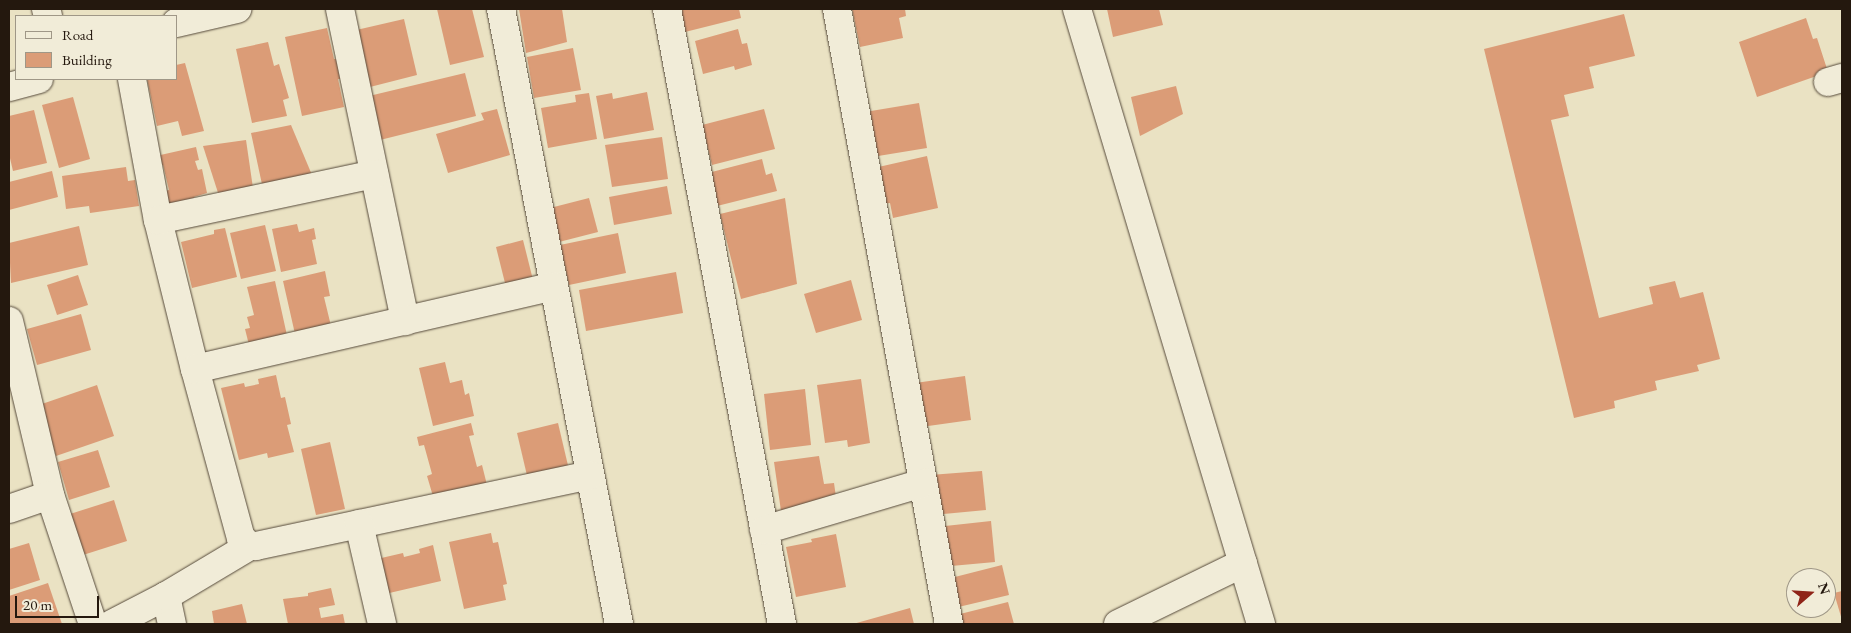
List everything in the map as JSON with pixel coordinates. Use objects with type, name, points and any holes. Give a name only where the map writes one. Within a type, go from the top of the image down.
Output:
[{"type":"street","points":[[178,23],[237,9]]},
{"type":"street","points":[[340,9],[405,321]]},
{"type":"street","points":[[500,9],[619,624]]},
{"type":"street","points":[[667,9],[782,624]]},
{"type":"street","points":[[836,9],[949,624]]},
{"type":"street","points":[[1077,9],[1261,624]]},
{"type":"street","points":[[9,88],[36,80]]},
{"type":"street","points":[[132,80],[158,220],[195,370],[239,534],[250,546]]},
{"type":"street","points":[[158,220],[374,174]]},
{"type":"street","points":[[195,370],[554,286]]},
{"type":"street","points":[[9,321],[50,495],[93,624]]},
{"type":"street","points":[[112,624],[166,596],[250,546],[590,475]]},
{"type":"street","points":[[764,530],[923,483]]},
{"type":"street","points":[[9,509],[50,495]]},
{"type":"street","points":[[360,524],[382,624]]},
{"type":"street","points":[[1118,624],[1243,564]]},
{"type":"street","points":[[166,596],[172,624]]},
{"type":"building","points":[[437,9],[472,9],[484,57],[450,65]]},
{"type":"building","points":[[519,9],[562,9],[567,42],[526,53]]},
{"type":"building","points":[[671,9],[739,9],[741,18],[677,34]]},
{"type":"building","points":[[852,9],[905,9],[906,16],[899,18],[903,38],[860,47]]},
{"type":"building","points":[[1107,9],[1159,9],[1163,25],[1113,37]]},
{"type":"building","points":[[1624,14],[1635,56],[1589,67],[1594,88],[1564,95],[1569,116],[1551,120],[1599,318],[1653,304],[1649,287],[1675,281],[1680,298],[1703,292],[1720,359],[1697,365],[1699,371],[1655,381],[1657,390],[1614,401],[1615,408],[1574,418],[1484,49]]},
{"type":"building","points":[[1806,18],[1813,39],[1817,38],[1828,72],[1757,97],[1739,42]]},
{"type":"building","points":[[404,19],[417,75],[366,88],[352,31]]},
{"type":"building","points":[[327,28],[334,59],[338,59],[342,79],[338,79],[344,107],[302,116],[285,37]]},
{"type":"building","points":[[738,29],[742,44],[747,43],[752,65],[735,70],[734,66],[703,74],[695,41]]},
{"type":"building","points":[[268,42],[274,66],[279,64],[289,98],[283,100],[287,116],[252,123],[236,49]]},
{"type":"building","points":[[573,48],[581,90],[534,98],[527,57]]},
{"type":"building","points":[[185,63],[204,131],[182,136],[178,121],[157,126],[147,80],[178,80],[178,65]]},
{"type":"building","points":[[465,73],[476,116],[380,140],[369,96]]},
{"type":"building","points":[[1176,86],[1183,114],[1140,136],[1131,97]]},
{"type":"building","points":[[647,92],[654,130],[604,139],[596,96],[612,93],[613,99]]},
{"type":"building","points":[[589,93],[597,139],[548,148],[541,108],[576,102],[575,95]]},
{"type":"building","points":[[73,97],[90,159],[59,168],[42,105]]},
{"type":"building","points":[[919,103],[927,148],[872,157],[865,112]]},
{"type":"building","points":[[497,109],[510,155],[448,173],[436,134],[484,120],[481,113]]},
{"type":"building","points":[[764,109],[775,149],[712,165],[702,125]]},
{"type":"building","points":[[34,110],[47,163],[13,171],[9,154],[9,116]]},
{"type":"building","points":[[291,125],[312,175],[263,189],[251,133]]},
{"type":"building","points":[[662,137],[668,179],[612,187],[605,145]]},
{"type":"building","points":[[246,140],[254,195],[220,199],[203,146]]},
{"type":"building","points":[[196,147],[199,160],[195,161],[198,170],[202,169],[207,193],[194,197],[195,200],[167,207],[164,191],[169,190],[163,165],[158,166],[156,156]]},
{"type":"building","points":[[927,156],[938,208],[893,218],[890,203],[883,204],[874,168]]},
{"type":"building","points":[[762,159],[766,175],[772,173],[777,191],[713,207],[704,174]]},
{"type":"building","points":[[126,167],[128,181],[135,180],[139,206],[90,213],[89,206],[66,209],[62,176]]},
{"type":"building","points":[[52,171],[58,197],[9,210],[9,182]]},
{"type":"building","points":[[667,186],[672,214],[614,225],[609,197]]},
{"type":"building","points":[[589,198],[598,232],[559,242],[550,208]]},
{"type":"building","points":[[785,198],[797,284],[741,299],[720,214]]},
{"type":"building","points":[[297,224],[299,232],[314,228],[316,239],[312,240],[317,264],[281,272],[272,229]]},
{"type":"building","points":[[265,225],[276,271],[241,279],[230,233]]},
{"type":"building","points":[[79,226],[88,265],[11,283],[9,243]]},
{"type":"building","points":[[225,228],[237,277],[192,288],[181,242],[214,234],[214,230]]},
{"type":"building","points":[[618,233],[626,273],[569,285],[560,245]]},
{"type":"building","points":[[523,240],[533,280],[506,287],[496,247]]},
{"type":"building","points":[[325,271],[330,296],[324,297],[331,326],[295,334],[283,281]]},
{"type":"building","points":[[676,272],[683,313],[586,331],[579,290]]},
{"type":"building","points":[[78,275],[88,305],[57,315],[47,285]]},
{"type":"building","points":[[851,280],[862,320],[816,333],[804,294]]},
{"type":"building","points":[[275,281],[288,340],[250,349],[245,329],[250,328],[247,317],[254,315],[247,287]]},
{"type":"building","points":[[81,314],[91,350],[37,365],[27,329]]},
{"type":"building","points":[[445,362],[450,383],[462,380],[465,395],[469,393],[474,416],[433,426],[419,368]]},
{"type":"building","points":[[276,375],[281,398],[285,397],[291,424],[287,425],[294,452],[268,458],[267,453],[239,460],[221,388],[244,383],[245,387],[259,384],[258,379]]},
{"type":"building","points":[[965,376],[971,420],[921,427],[915,383]]},
{"type":"building","points":[[861,379],[870,443],[848,447],[847,440],[825,443],[817,385]]},
{"type":"building","points":[[97,385],[114,436],[56,456],[39,405]]},
{"type":"building","points":[[805,389],[811,445],[770,450],[764,394]]},
{"type":"building","points":[[471,423],[474,435],[469,436],[477,467],[482,465],[488,489],[435,503],[427,476],[432,474],[424,445],[419,446],[417,437]]},
{"type":"building","points":[[558,423],[570,474],[529,484],[517,433]]},
{"type":"building","points":[[330,442],[345,509],[316,515],[301,449]]},
{"type":"building","points":[[98,450],[110,487],[69,500],[58,462]]},
{"type":"building","points":[[819,456],[824,484],[834,483],[837,504],[781,511],[774,462]]},
{"type":"building","points":[[982,471],[986,510],[933,515],[930,475]]},
{"type":"building","points":[[114,500],[127,541],[83,555],[70,514]]},
{"type":"building","points":[[991,521],[995,562],[940,567],[936,527]]},
{"type":"building","points":[[491,533],[493,543],[498,542],[507,584],[503,585],[506,600],[464,609],[449,542]]},
{"type":"building","points":[[836,534],[846,587],[796,597],[786,547],[812,542],[811,539]]},
{"type":"building","points":[[29,543],[40,580],[9,590],[9,549]]},
{"type":"building","points":[[433,545],[441,581],[385,594],[377,559],[403,553],[404,557],[420,553],[419,549]]},
{"type":"building","points":[[1002,565],[1009,595],[950,609],[943,580]]},
{"type":"building","points":[[48,583],[62,624],[9,624],[9,596]]},
{"type":"building","points":[[331,588],[335,605],[319,608],[321,618],[343,614],[345,624],[288,624],[283,599],[308,596],[308,593]]},
{"type":"building","points":[[1842,591],[1842,620],[1836,600],[1836,592]]},
{"type":"building","points":[[1008,602],[1014,624],[950,624],[948,617]]},
{"type":"building","points":[[242,604],[247,624],[214,624],[212,611]]},
{"type":"building","points":[[910,608],[914,624],[853,624]]}]
